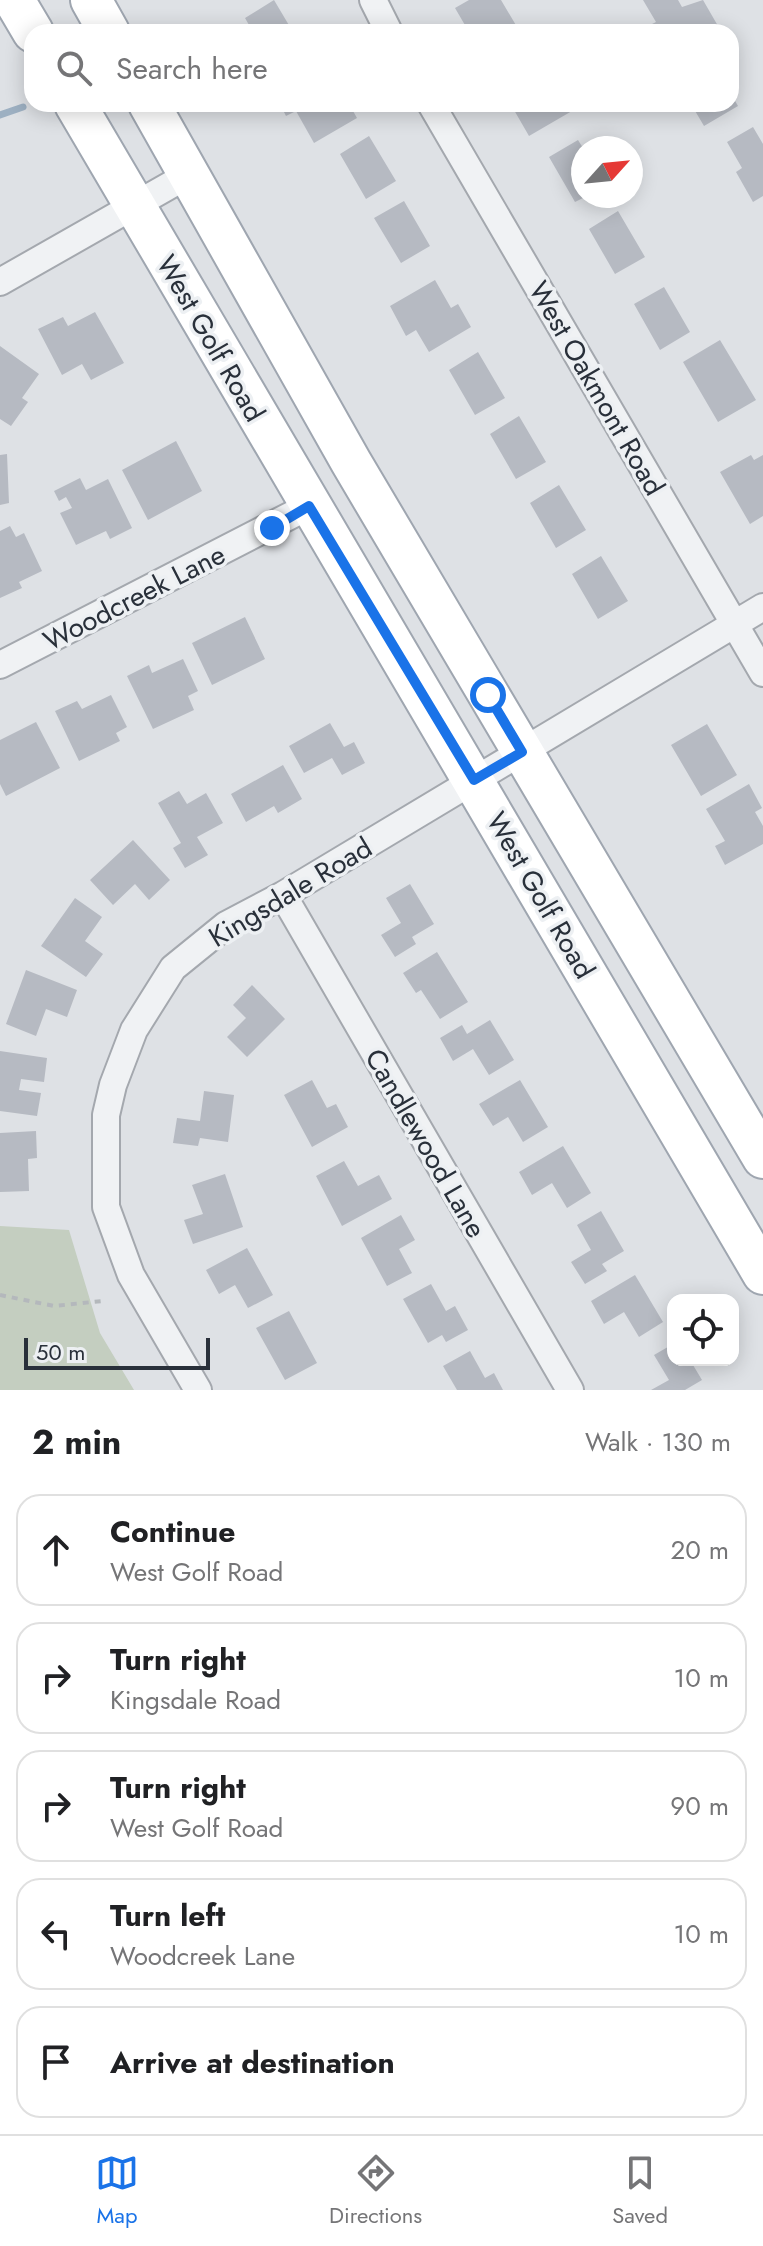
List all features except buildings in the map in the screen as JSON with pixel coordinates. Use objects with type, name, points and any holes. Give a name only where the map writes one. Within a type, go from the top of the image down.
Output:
[{"type":"main road","points":[[14,0],[28,24]]},
{"type":"main road","points":[[91,0],[104,24]]},
{"type":"main road","name":"West Golf Road","points":[[80,112],[763,1274]]},
{"type":"main road","name":"West Golf Road","points":[[153,112],[351,462],[763,1158]]},
{"type":"street","points":[[373,0],[385,24]]},
{"type":"street","name":"West Oakmont Road","points":[[436,112],[763,673]]},
{"type":"street","points":[[0,282],[188,175]]},
{"type":"street","name":"Woodcreek Lane","points":[[0,665],[309,506]]},
{"type":"street","name":"Kingsdale Road","points":[[198,1390],[131,1275],[106,1207],[106,1115],[113,1085],[134,1030],[173,968],[226,925],[283,895],[763,607]]},
{"type":"street","name":"Candlewood Lane","points":[[283,895],[570,1390]]},
{"type":"path","points":[[0,1295],[54,1306],[102,1301]]},
{"type":"green space","points":[[0,1226],[69,1230],[100,1333],[134,1390],[0,1390]]},
{"type":"waterway","points":[[0,115],[23,107]]},
{"type":"route","points":[[272,528],[309,506],[474,780],[522,752],[488,695]]}]
